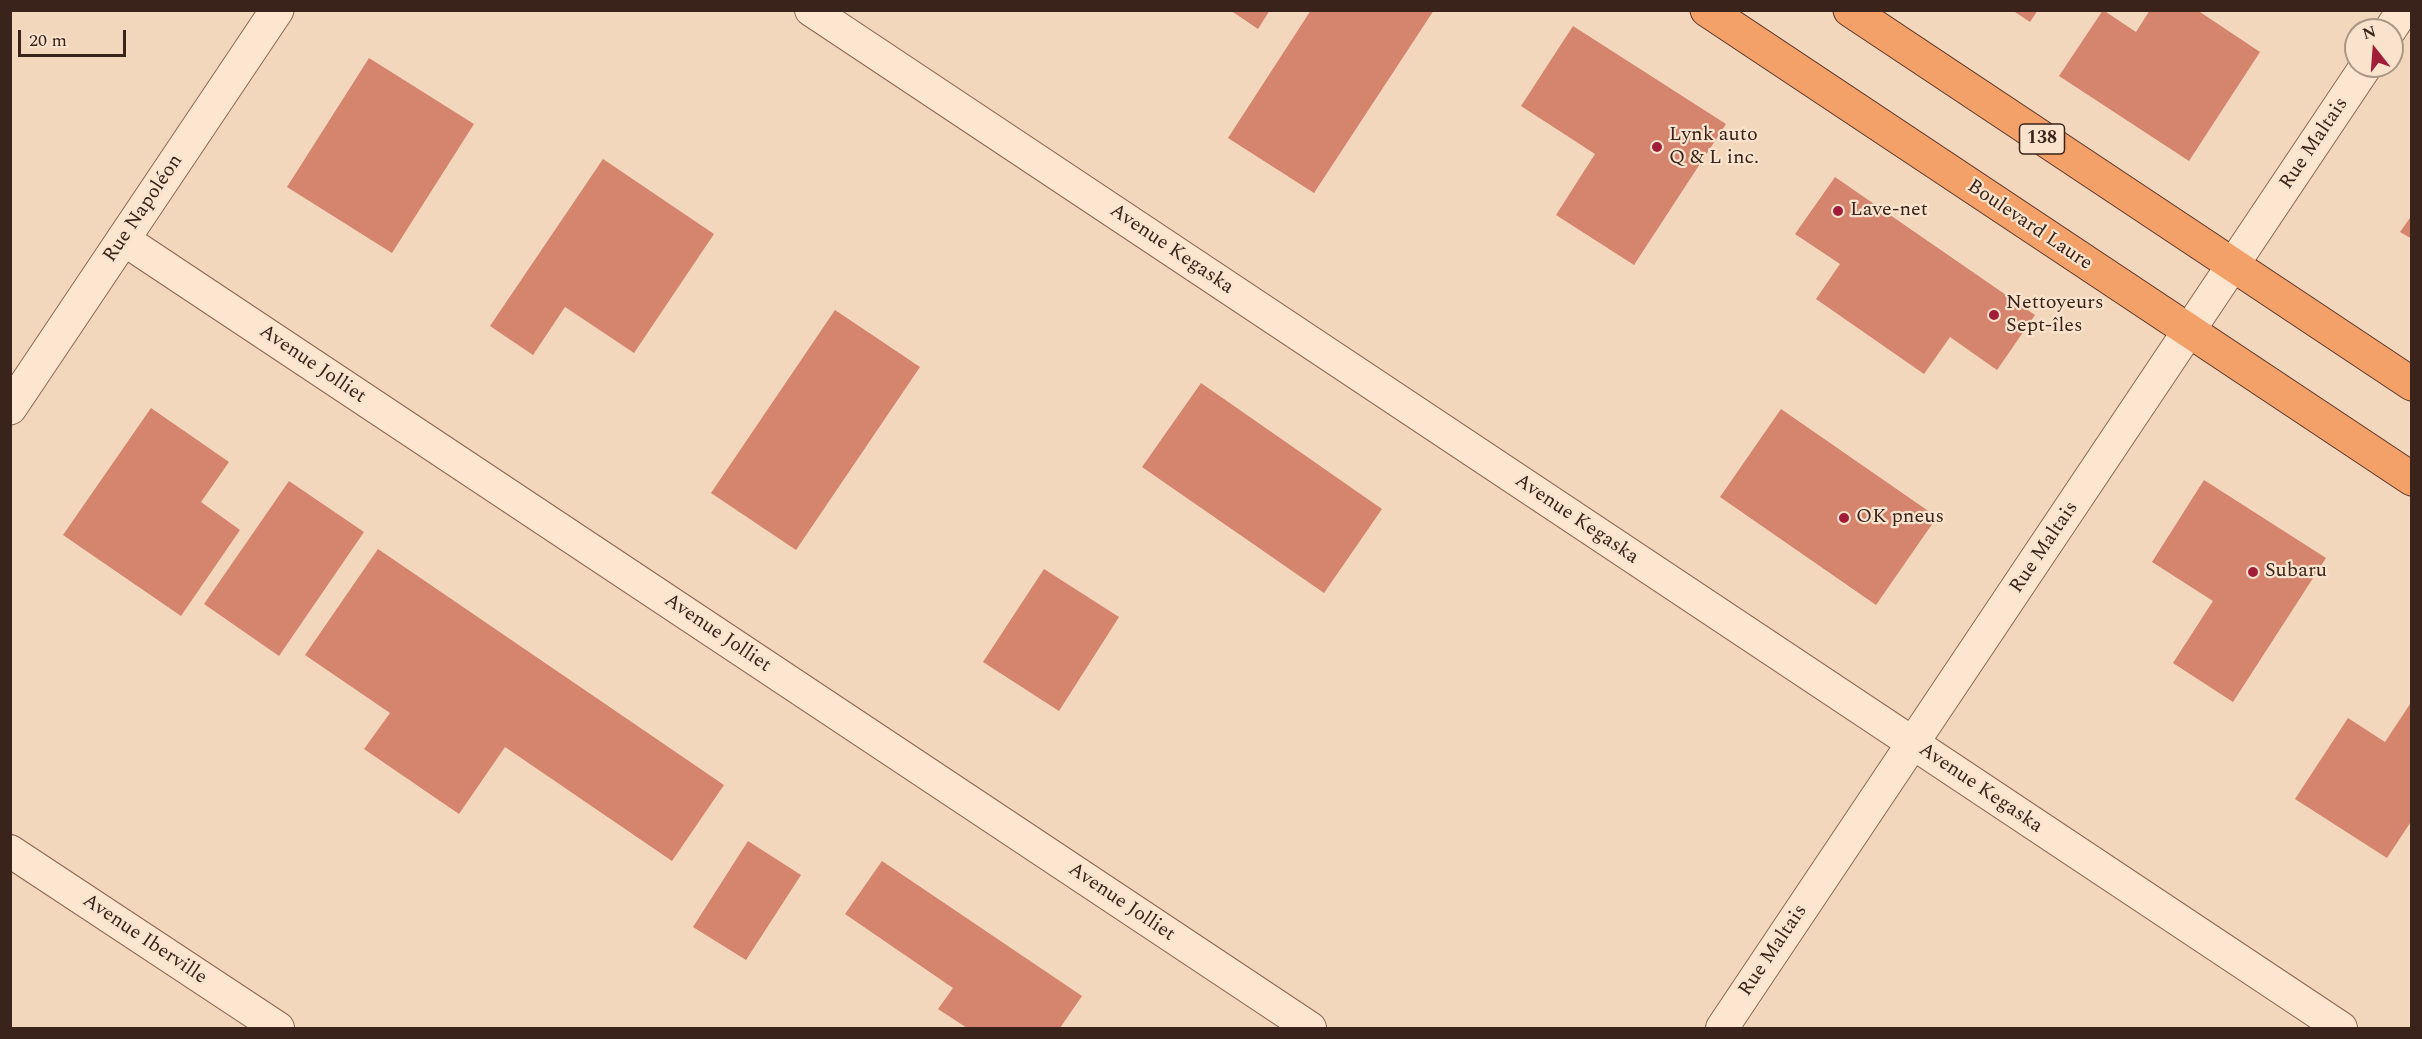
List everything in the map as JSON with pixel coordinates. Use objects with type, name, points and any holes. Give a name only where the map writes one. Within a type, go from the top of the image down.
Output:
[{"type":"highway","name":"Boulevard Laure","points":[[1707,10],[2189,333],[2412,479]]},
{"type":"highway","name":"138","points":[[1850,10],[2412,384]]},
{"type":"street","name":"Rue Napoléon","points":[[10,408],[277,10]]},
{"type":"street","name":"Avenue Kegaska","points":[[811,10],[2341,1029]]},
{"type":"street","name":"Rue Maltais","points":[[1722,1029],[2358,78]]},
{"type":"street","name":"Avenue Jolliet","points":[[123,239],[1310,1029]]},
{"type":"street","name":"Avenue Iberville","points":[[10,851],[278,1029]]},
{"type":"building","points":[[1230,10],[1270,10],[1258,29]]},
{"type":"building","points":[[1311,10],[1434,10],[1314,193],[1228,138]]},
{"type":"building","points":[[2012,10],[2038,10],[2030,22]]},
{"type":"building","points":[[2103,10],[2136,32],[2150,10],[2197,10],[2260,52],[2189,161],[2059,76]]},
{"type":"building","points":[[1573,26],[1726,124],[1634,265],[1556,215],[1595,154],[1521,106]]},
{"type":"building","points":[[369,58],[474,124],[392,253],[287,187]]},
{"type":"building","points":[[603,159],[714,234],[634,353],[565,307],[533,355],[490,326]]},
{"type":"building","points":[[1835,177],[2035,315],[1997,370],[1950,337],[1924,374],[1816,299],[1840,264],[1795,234]]},
{"type":"building","points":[[2412,215],[2412,239],[2400,232]]},
{"type":"building","points":[[835,310],[920,367],[796,550],[711,493]]},
{"type":"building","points":[[1201,383],[1382,509],[1324,593],[1142,467]]},
{"type":"building","points":[[151,408],[229,462],[201,502],[240,530],[181,616],[63,535]]},
{"type":"building","points":[[1781,409],[1937,517],[1876,605],[1720,497]]},
{"type":"building","points":[[2204,480],[2326,558],[2233,702],[2173,663],[2213,601],[2152,562]]},
{"type":"building","points":[[289,481],[364,532],[279,656],[204,604]]},
{"type":"building","points":[[378,549],[724,785],[672,861],[505,747],[459,814],[364,749],[390,713],[305,655]]},
{"type":"building","points":[[1044,569],[1119,617],[1059,711],[983,662]]},
{"type":"building","points":[[2412,701],[2412,820],[2387,858],[2295,799],[2348,718],[2385,742]]},
{"type":"building","points":[[748,841],[801,875],[746,960],[693,927]]},
{"type":"building","points":[[882,861],[1082,996],[1060,1028],[967,1028],[938,1009],[953,988],[845,914]]},
{"type":"place","name":"Lynk auto Q & L inc.","points":[[1657,147]]},
{"type":"place","name":"Lave-net","points":[[1838,211]]},
{"type":"place","name":"Nettoyeurs Sept-îles","points":[[1994,315]]},
{"type":"place","name":"OK pneus","points":[[1844,518]]},
{"type":"place","name":"Subaru","points":[[2253,572]]}]
